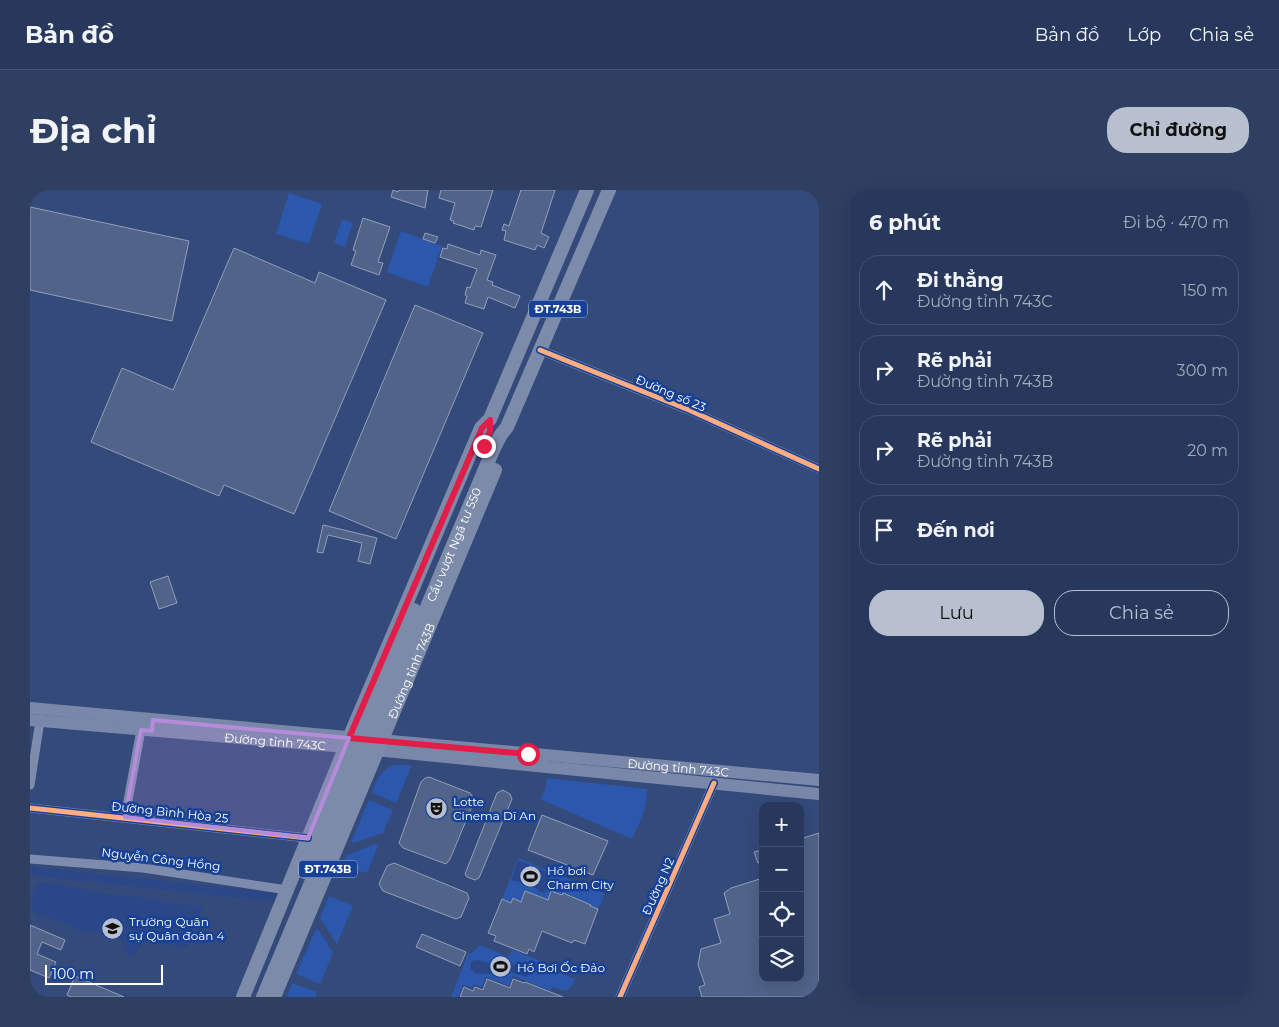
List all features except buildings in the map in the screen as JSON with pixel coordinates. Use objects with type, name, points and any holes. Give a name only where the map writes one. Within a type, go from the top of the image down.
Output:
[{"type":"main road","name":"ĐT.743B","points":[[243,997],[347,743],[482,428],[490,420],[587,190]]},
{"type":"main road","name":"Đường tỉnh 743B","points":[[489,448],[507,427],[609,190]]},
{"type":"main road","name":"ĐT.743B","points":[[489,448],[490,420]]},
{"type":"main road","name":"Đường tỉnh 743B","points":[[274,997],[508,439],[507,427]]},
{"type":"main road","name":"Cầu vượt Ngã tư 550","points":[[253,997],[489,448]]},
{"type":"main road","name":"Cầu vượt Ngã tư 550","points":[[263,997],[489,448]]},
{"type":"main road","name":"Đường tỉnh 743C","points":[[30,708],[148,727]]},
{"type":"main road","name":"Đường tỉnh 743C","points":[[35,721],[148,727],[347,743],[714,777],[819,780]]},
{"type":"main road","name":"Đường tỉnh 743C","points":[[714,777],[819,794]]},
{"type":"street","name":"Đường số 23","points":[[540,350],[688,410],[819,469]]},
{"type":"street","points":[[30,785],[35,721]]},
{"type":"street","points":[[125,817],[148,727]]},
{"type":"street","name":"Đường N2","points":[[620,997],[714,777]]},
{"type":"street","name":"Đường Bình Hòa 25","points":[[30,808],[308,838]]},
{"type":"street","name":"Nguyễn Công Hồng","points":[[30,859],[143,868],[287,890]]},
{"type":"highlighted area","points":[[153,720],[349,738],[308,838],[125,817],[141,730],[152,731]]},
{"type":"shaded area","points":[[289,193],[322,204],[309,244],[276,234]]},
{"type":"shaded area","points":[[342,219],[353,223],[345,247],[334,243]]},
{"type":"shaded area","points":[[401,231],[442,246],[428,287],[387,272]]},
{"type":"shaded area","points":[[395,765],[412,765],[396,803],[372,793],[382,773]]},
{"type":"shaded area","points":[[547,778],[647,789],[646,803],[632,839],[540,799],[545,790]]},
{"type":"shaded area","points":[[369,800],[393,810],[383,833],[353,843],[352,840]]},
{"type":"shaded area","points":[[375,844],[378,846],[368,871],[364,873],[346,866],[343,862],[347,855]]},
{"type":"shaded area","points":[[518,858],[605,894],[598,909],[590,906],[591,904],[563,893],[562,895],[551,891],[548,900],[526,891],[521,902],[513,899],[511,903],[502,899]]},
{"type":"shaded area","name":"Hồ bơi Charm City","points":[[518,860],[551,874],[545,892],[542,893],[532,885],[511,880]]},
{"type":"shaded area","points":[[44,882],[105,894],[152,898],[176,904],[204,906],[186,949],[148,940],[143,942],[136,953],[130,957],[127,955],[122,940],[117,937],[80,931],[35,913],[31,906],[31,898],[39,884]]},
{"type":"shaded area","points":[[329,896],[353,906],[337,944],[320,918]]},
{"type":"shaded area","points":[[316,929],[318,929],[333,953],[320,984],[296,974]]},
{"type":"shaded area","points":[[480,945],[509,957],[512,950],[538,960],[540,965],[575,979],[567,990],[553,987],[551,991],[513,976],[509,986],[486,977],[482,987],[474,984],[473,988],[463,985],[458,997],[451,997],[468,954],[472,953]]},
{"type":"shaded area","name":"Hồ Bơi Ốc Đảo","points":[[502,958],[515,965],[527,962],[533,966],[533,972],[526,977],[510,972],[501,975],[475,973],[470,968],[473,961],[478,960],[489,963]]},
{"type":"shaded area","points":[[292,983],[317,992],[315,997],[287,997]]},
{"type":"waterway","points":[[30,871],[272,897]]},
{"type":"cycle path","points":[[540,350],[689,410],[819,469]]},
{"type":"cycle path","points":[[620,997],[714,783]]},
{"type":"cycle path","points":[[30,808],[308,838]]},
{"type":"place","name":"Lotte Cinema Dĩ An","points":[[437,808]]},
{"type":"place","name":"Hồ bơi Charm City","points":[[531,877]]},
{"type":"place","name":"Trường Quân sự Quân đoàn 4","points":[[113,928]]},
{"type":"place","name":"Hồ Bơi Ốc Đảo","points":[[501,967]]},
{"type":"route","points":[[484,446],[490,431],[490,420],[482,428],[349,738],[528,754]]}]
